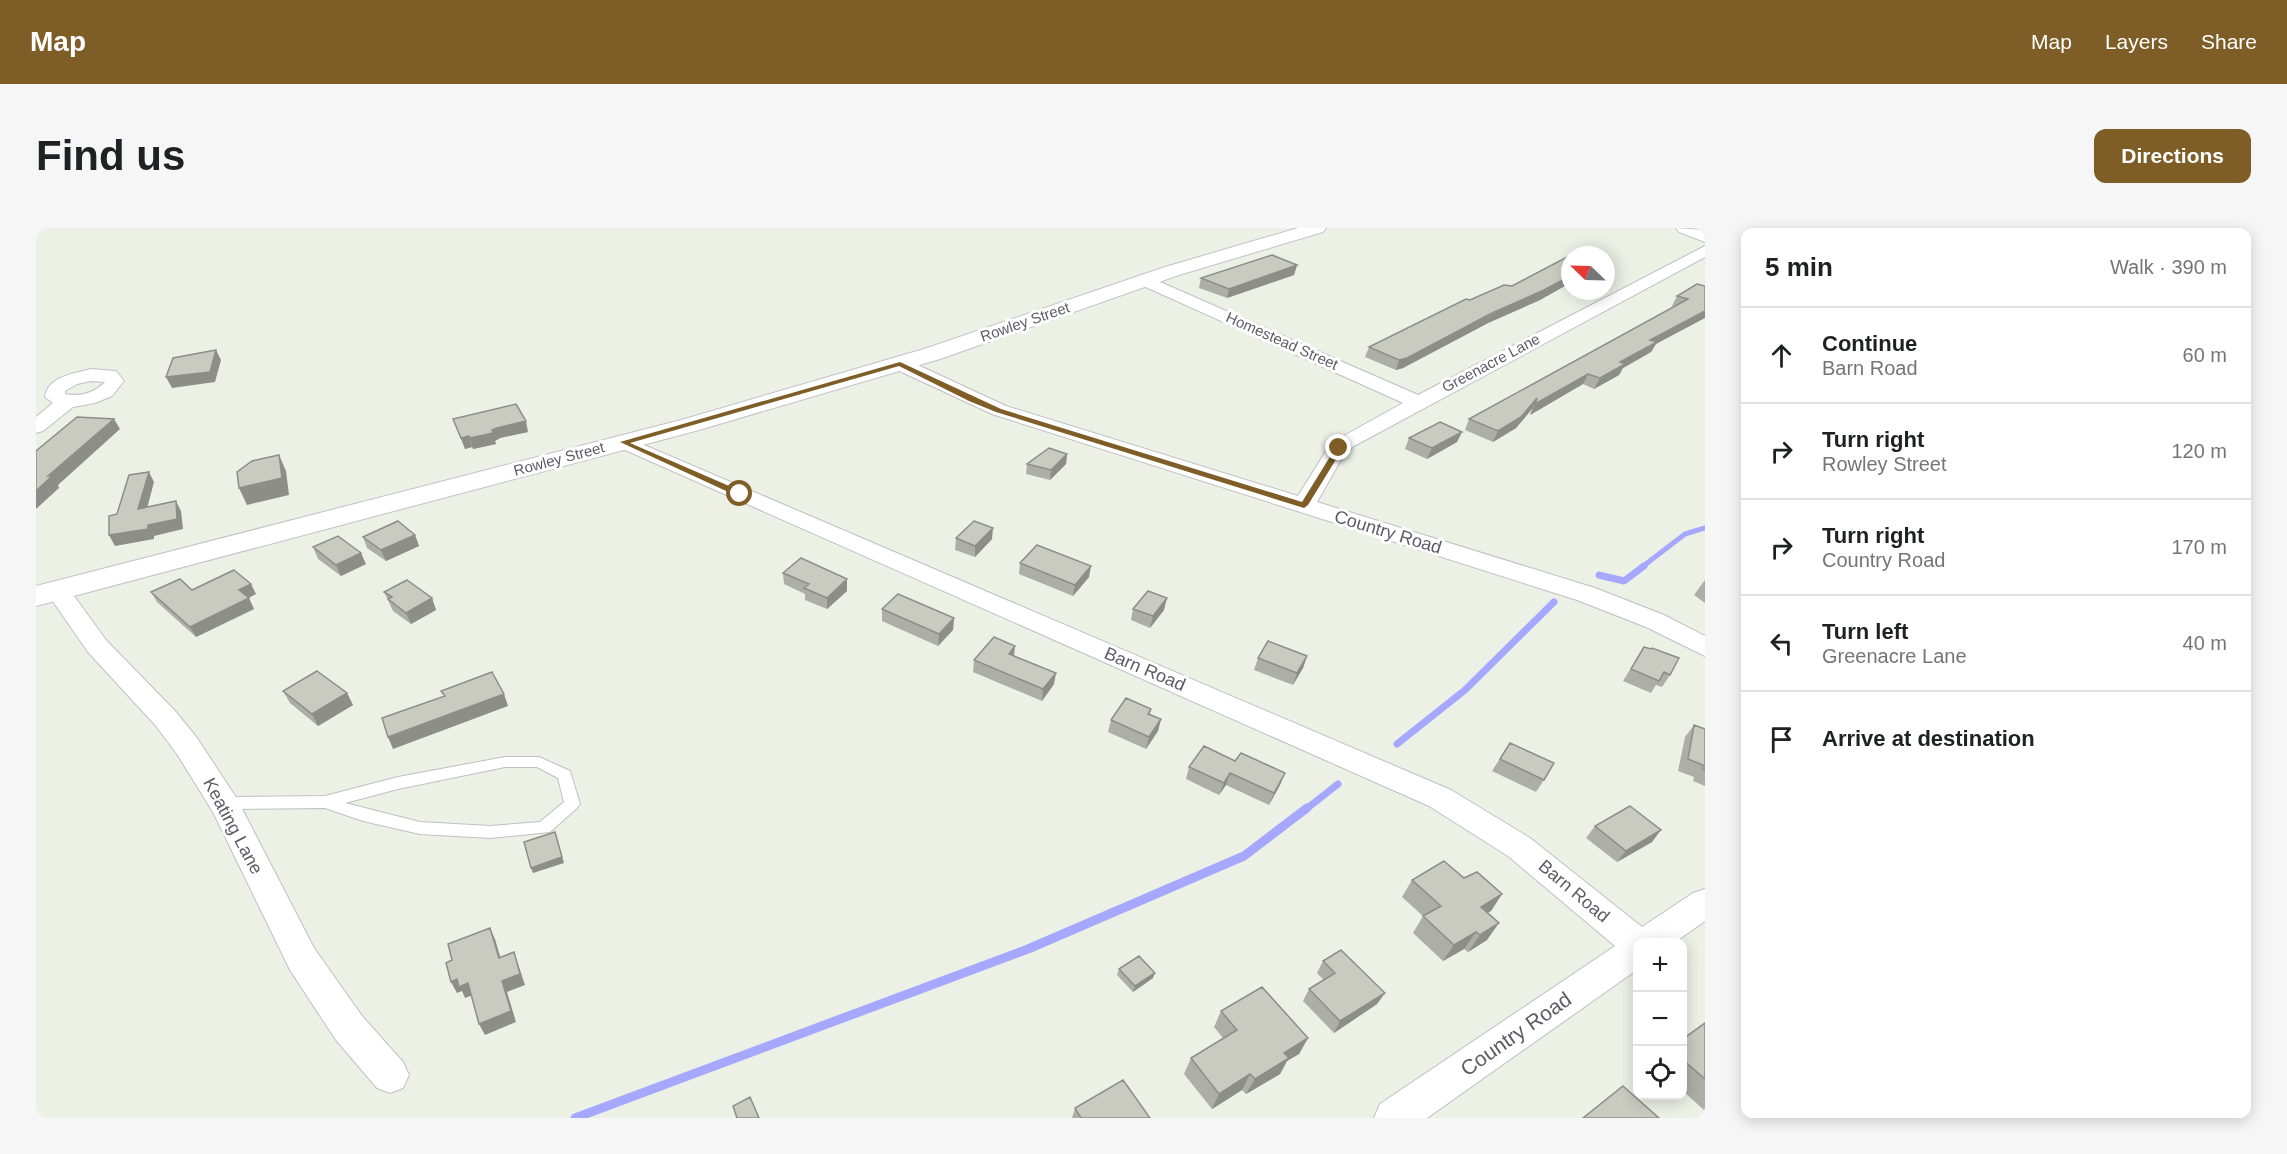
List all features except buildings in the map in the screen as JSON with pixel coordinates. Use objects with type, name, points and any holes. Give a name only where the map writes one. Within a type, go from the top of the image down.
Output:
[{"type":"street","name":"Rowley Street","points":[[47,593],[623,442],[900,364],[1145,281],[1317,228]]},
{"type":"street","points":[[1685,228],[1705,236]]},
{"type":"street","name":"Greenacre Lane","points":[[1304,505],[1339,448],[1366,430],[1705,251]]},
{"type":"street","name":"Homestead Street","points":[[1145,281],[1418,402]]},
{"type":"street","name":"Country Road","points":[[900,364],[972,400],[999,410],[1586,594],[1655,621],[1705,647]]},
{"type":"street","points":[[36,427],[68,401]]},
{"type":"street","name":"Barn Road","points":[[623,442],[1449,802],[1509,838],[1633,943]]},
{"type":"street","name":"Keating Lane","points":[[47,593],[166,719],[224,803],[302,959],[349,1028],[390,1075]]},
{"type":"street","points":[[1654,938],[1705,903]]},
{"type":"street","name":"Country Road","points":[[1394,1118],[1633,951]]},
{"type":"lane","points":[[224,803],[325,802],[398,783],[505,762],[539,762],[565,775],[572,804],[544,828],[490,832],[420,828],[363,815],[325,802]]},
{"type":"waterway","points":[[1642,567],[1685,534],[1705,528]]},
{"type":"waterway","points":[[1599,575],[1624,581],[1644,566]]},
{"type":"waterway","points":[[1397,744],[1465,690],[1554,602]]},
{"type":"waterway","points":[[1305,810],[1338,784]]},
{"type":"waterway","points":[[575,1118],[1028,949],[1244,856],[1307,808]]},
{"type":"route","points":[[740,494],[623,442],[900,364],[983,405],[1304,505],[1339,448]]}]
